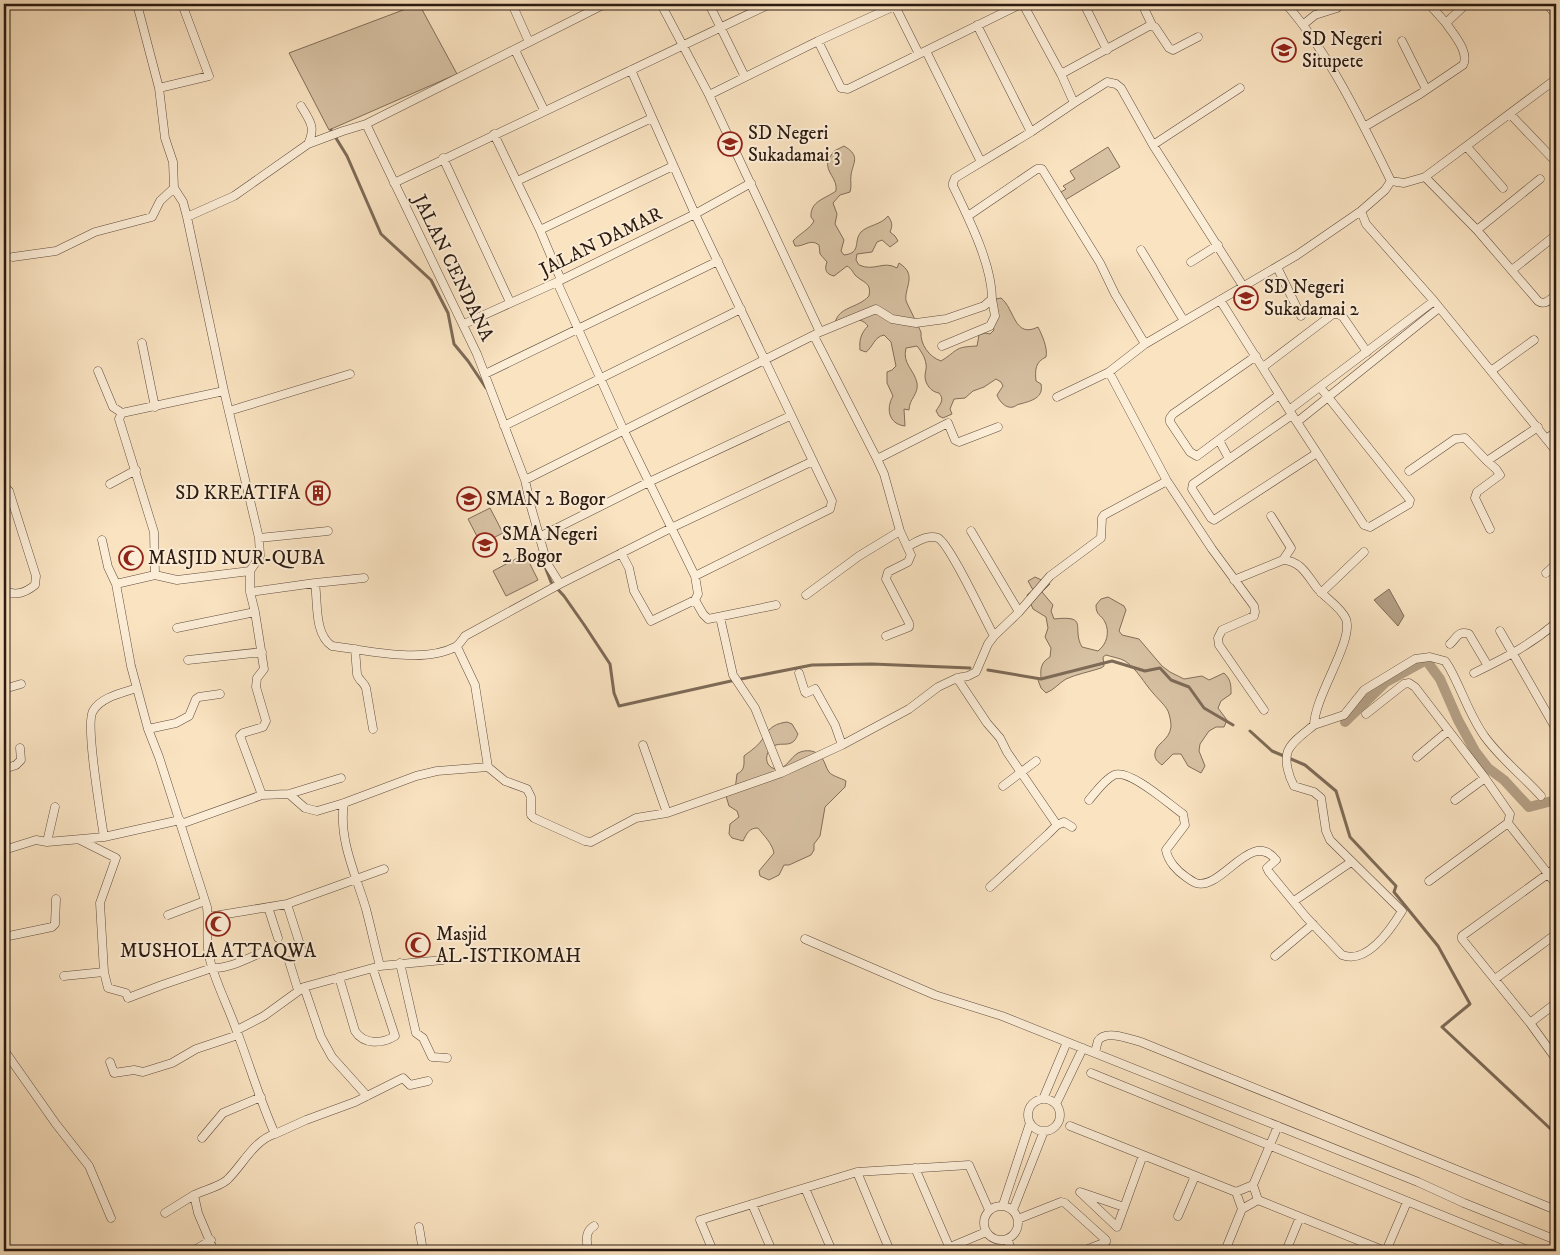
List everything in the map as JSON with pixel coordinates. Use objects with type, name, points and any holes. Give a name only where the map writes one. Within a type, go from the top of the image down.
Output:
[{"type":"street","points":[[137,4],[159,88],[165,138],[173,162],[174,188],[184,202],[224,391],[259,538],[260,556],[250,571],[250,592],[264,669],[257,678],[256,687],[266,722],[263,727],[243,733],[240,736],[262,795]]},
{"type":"street","points":[[159,88],[209,76],[182,4]]},
{"type":"street","points":[[512,4],[529,42]]},
{"type":"street","points":[[187,217],[234,196],[308,144],[343,130],[366,124],[605,4]]},
{"type":"street","points":[[661,4],[709,95],[751,183],[817,334],[884,474],[900,531],[911,555],[908,562],[888,572],[886,579],[909,627],[886,636]]},
{"type":"street","points":[[710,4],[720,28],[746,77]]},
{"type":"street","points":[[394,183],[443,158],[770,4]]},
{"type":"street","points":[[709,95],[896,4],[981,162]]},
{"type":"street","points":[[818,41],[841,88],[844,90],[1022,4],[1061,74],[1074,103]]},
{"type":"street","points":[[1084,4],[1107,50]]},
{"type":"street","points":[[1142,4],[1152,25],[1156,27],[1172,50],[1198,37]]},
{"type":"street","points":[[1286,4],[1304,24],[1364,127],[1391,181]]},
{"type":"street","points":[[1304,24],[1315,15],[1337,8],[1341,4]]},
{"type":"street","points":[[1364,127],[1426,89],[1462,65],[1465,60],[1465,54],[1446,23],[1429,4]]},
{"type":"street","points":[[1446,23],[1466,4]]},
{"type":"street","points":[[1547,4],[1556,15]]},
{"type":"street","points":[[976,25],[1031,132]]},
{"type":"street","points":[[1061,74],[1152,25]]},
{"type":"street","points":[[1402,41],[1426,89]]},
{"type":"street","points":[[515,50],[544,110]]},
{"type":"street","points":[[631,70],[695,214],[832,501],[830,509],[695,576]]},
{"type":"street","points":[[1391,181],[1404,183],[1425,177],[1556,79]]},
{"type":"street","points":[[942,346],[990,326],[995,316],[992,286],[968,216],[953,186],[952,183],[955,178],[1031,132],[1107,82],[1116,84],[1121,88],[1153,146],[1243,286]]},
{"type":"street","points":[[1153,146],[1240,88]]},
{"type":"street","points":[[301,106],[313,127],[308,144]]},
{"type":"street","points":[[1510,114],[1556,162]]},
{"type":"street","points":[[517,182],[652,118]]},
{"type":"street","name":"JALAN CENDANA","points":[[366,124],[464,324],[485,374],[526,480],[547,563],[559,585]]},
{"type":"street","points":[[494,134],[540,230],[578,330],[599,378],[695,576],[698,594],[695,600],[651,621],[634,591],[628,568],[621,553]]},
{"type":"street","points":[[1467,147],[1502,188]]},
{"type":"street","points":[[443,158],[510,302]]},
{"type":"street","points":[[540,230],[673,166]]},
{"type":"street","points":[[968,216],[1037,169],[1042,169],[1100,263],[1115,294],[1145,344]]},
{"type":"street","points":[[1425,177],[1477,230],[1541,303],[1546,303],[1556,295]]},
{"type":"street","points":[[1477,230],[1540,178]]},
{"type":"street","points":[[1057,397],[1109,372],[1145,344],[1305,250],[1361,211],[1385,190],[1391,181]]},
{"type":"street","name":"JALAN DAMAR","points":[[464,324],[559,281],[695,214],[751,183]]},
{"type":"street","points":[[13,258],[56,251],[95,232],[152,217],[160,201],[174,188]]},
{"type":"street","points":[[1361,211],[1366,224],[1434,301],[1556,451]]},
{"type":"street","points":[[1512,270],[1556,235]]},
{"type":"street","points":[[1190,262],[1218,245]]},
{"type":"street","points":[[1141,250],[1184,321]]},
{"type":"street","points":[[485,374],[718,261]]},
{"type":"street","points":[[1277,267],[1301,316]]},
{"type":"street","points":[[526,480],[817,334],[876,309],[892,319],[916,323],[946,319],[984,306],[992,298]]},
{"type":"street","points":[[1220,300],[1279,395],[1364,525],[1370,527],[1409,504],[1409,498],[1320,387]]},
{"type":"street","points":[[1293,416],[1320,387],[1434,301]]},
{"type":"street","points":[[1317,453],[1214,520],[1191,486],[1293,416],[1327,398],[1439,308]]},
{"type":"street","points":[[504,426],[741,310]]},
{"type":"street","points":[[1263,367],[1333,314],[1338,314],[1343,318],[1367,352]]},
{"type":"street","points":[[1491,371],[1534,340]]},
{"type":"street","points":[[1380,342],[1387,350]]},
{"type":"street","points":[[142,343],[155,407]]},
{"type":"street","points":[[1256,356],[1170,418],[1170,422],[1190,452],[1197,456],[1279,395]]},
{"type":"street","points":[[98,371],[113,407],[122,413],[224,391]]},
{"type":"street","points":[[1109,372],[1167,481],[1234,580],[1254,606],[1254,616],[1222,630],[1218,638],[1219,645],[1264,710]]},
{"type":"street","points":[[229,411],[350,374]]},
{"type":"street","points":[[122,413],[119,418],[121,428],[136,470],[154,532],[155,575]]},
{"type":"street","points":[[539,537],[649,482],[790,416]]},
{"type":"street","points":[[877,459],[948,424],[955,440],[959,442],[998,427]]},
{"type":"street","points":[[1487,461],[1538,427]]},
{"type":"street","points":[[1546,439],[1556,432]]},
{"type":"street","points":[[1410,471],[1454,439],[1465,438],[1500,475],[1477,492],[1475,498],[1490,530]]},
{"type":"street","points":[[1219,440],[1229,459]]},
{"type":"street","points":[[315,583],[320,630],[324,641],[332,646],[418,656],[434,655],[456,647],[466,636],[621,553],[813,461]]},
{"type":"street","points":[[110,484],[136,470]]},
{"type":"street","points":[[456,647],[475,685],[488,767],[505,781],[526,789],[532,797],[531,815],[534,818],[591,842],[641,816],[668,813],[781,773],[842,745],[909,709],[938,687],[956,678],[968,676],[976,672],[988,644],[994,636],[1050,576],[1102,538],[1102,518],[1104,516],[1167,481]]},
{"type":"street","points":[[4,486],[10,491],[36,576],[35,585],[28,591],[19,594],[4,591]]},
{"type":"street","points":[[1271,516],[1292,548],[1283,560]]},
{"type":"street","points":[[259,538],[328,531]]},
{"type":"street","points":[[806,595],[859,556],[900,531]]},
{"type":"street","points":[[971,531],[1018,612]]},
{"type":"street","points":[[908,546],[930,537],[936,537],[941,540],[994,636]]},
{"type":"street","points":[[102,540],[108,566],[116,584],[137,688],[148,729],[159,757],[205,901],[208,918],[207,947],[212,968],[275,1134]]},
{"type":"street","points":[[1321,593],[1364,552]]},
{"type":"street","points":[[1234,580],[1283,560],[1292,560],[1301,566],[1321,593],[1343,615],[1346,621],[1347,632],[1339,655],[1321,694],[1314,714],[1314,725]]},
{"type":"street","points":[[1546,572],[1556,564]]},
{"type":"street","points":[[116,584],[155,575],[177,580],[250,571]]},
{"type":"street","points":[[250,592],[364,578]]},
{"type":"street","points":[[695,600],[705,618],[708,619],[776,605]]},
{"type":"street","points":[[177,628],[255,612]]},
{"type":"street","points":[[720,617],[733,675],[755,708],[781,773]]},
{"type":"street","points":[[1474,673],[1514,654],[1539,637],[1556,622]]},
{"type":"street","points":[[1500,631],[1556,729]]},
{"type":"street","points":[[1450,644],[1459,634],[1463,632],[1469,634],[1488,666]]},
{"type":"street","points":[[355,649],[356,674],[366,688],[373,729]]},
{"type":"street","points":[[188,660],[262,652]]},
{"type":"street","points":[[1088,800],[1115,774],[1123,774],[1142,783],[1183,814],[1185,825],[1166,850],[1167,855],[1179,872],[1196,883],[1203,883],[1213,879],[1253,853],[1260,850],[1267,852],[1276,859],[1276,862],[1268,870],[1313,924],[1342,954],[1350,957],[1363,953],[1378,943],[1402,911],[1330,840],[1326,831],[1321,798],[1314,792],[1294,786],[1289,774],[1287,752],[1314,725],[1344,715],[1364,690],[1415,659],[1430,656],[1447,664],[1473,719],[1484,735],[1506,762],[1541,796]]},
{"type":"street","points":[[799,674],[804,692],[815,689],[835,725],[842,745]]},
{"type":"street","points":[[956,678],[987,723],[1000,738],[1007,752],[1057,824]]},
{"type":"street","points":[[1366,714],[1404,684],[1409,683],[1415,688],[1485,778],[1510,814],[1508,823],[1429,881]]},
{"type":"street","points":[[4,689],[21,684]]},
{"type":"street","points":[[104,838],[90,725],[92,712],[100,703],[115,695],[137,688]]},
{"type":"street","points":[[148,729],[176,723],[189,716],[196,699],[199,697],[220,694]]},
{"type":"street","points":[[1416,757],[1448,731]]},
{"type":"street","points":[[643,744],[668,813]]},
{"type":"street","points":[[4,769],[16,765],[21,760],[20,748]]},
{"type":"street","points":[[1002,786],[1036,761]]},
{"type":"street","points":[[289,794],[305,808],[317,812],[416,776],[437,771],[488,767]]},
{"type":"street","points":[[4,850],[36,840],[47,842],[104,838],[180,822],[262,795],[289,794],[342,778]]},
{"type":"street","points":[[1455,800],[1485,778]]},
{"type":"street","points":[[339,977],[355,1031],[359,1036],[365,1041],[385,1042],[395,1036],[376,967],[366,908],[356,880],[344,834],[342,815],[344,803]]},
{"type":"street","points":[[47,842],[55,807]]},
{"type":"street","points":[[990,886],[1057,824],[1064,822],[1072,827]]},
{"type":"street","points":[[1508,823],[1556,884]]},
{"type":"street","points":[[80,840],[116,858],[100,903],[104,972],[108,988],[126,994],[128,998],[212,968],[235,964],[268,950]]},
{"type":"street","points":[[1294,901],[1351,862]]},
{"type":"street","points":[[1556,868],[1462,936],[1462,939],[1530,1023],[1556,1059]]},
{"type":"street","points":[[208,918],[287,904],[384,869]]},
{"type":"street","points":[[4,937],[52,927],[55,924],[56,899]]},
{"type":"street","points":[[168,915],[205,901]]},
{"type":"street","points":[[287,904],[302,951]]},
{"type":"street","points":[[268,907],[278,938]]},
{"type":"street","points":[[1275,956],[1313,924]]},
{"type":"street","points":[[1495,979],[1556,934]]},
{"type":"street","points":[[805,939],[935,995],[1002,1016],[1418,1182],[1464,1203],[1556,1240]]},
{"type":"street","points":[[110,1062],[114,1073],[134,1070],[143,1072],[172,1063],[196,1049],[237,1032],[264,1016],[301,988],[376,967],[443,960]]},
{"type":"street","points":[[289,961],[321,1037],[332,1057],[367,1096]]},
{"type":"street","points":[[400,964],[416,1033],[423,1038],[432,1058],[447,1058]]},
{"type":"street","points":[[64,976],[104,972]]},
{"type":"street","points":[[1530,1023],[1556,1003]]},
{"type":"street","points":[[1095,1053],[1099,1040],[1104,1036],[1114,1035],[1140,1042],[1556,1210]]},
{"type":"street","points":[[1044,1098],[1067,1042]]},
{"type":"street","points":[[1056,1104],[1083,1048]]},
{"type":"street","points":[[4,1050],[56,1124],[89,1166],[110,1218]]},
{"type":"street","points":[[1091,1073],[1530,1251]]},
{"type":"street","points":[[165,1213],[194,1195],[222,1184],[262,1140],[367,1096],[403,1078],[410,1086],[428,1081]]},
{"type":"street","points":[[202,1138],[223,1113],[261,1097]]},
{"type":"street","points":[[1003,1205],[1030,1123],[1028,1114],[1031,1106],[1038,1099],[1044,1098],[1056,1104],[1059,1111],[1059,1122],[1053,1128],[1044,1131],[1036,1129],[1030,1123]]},
{"type":"street","points":[[1070,1126],[1236,1192],[1253,1185]]},
{"type":"street","points":[[1278,1126],[1253,1185],[1258,1200],[1386,1251],[1407,1202]]},
{"type":"street","points":[[1013,1210],[1044,1131]]},
{"type":"street","points":[[1124,1207],[1080,1192],[1117,1227],[1143,1155]]},
{"type":"street","points":[[714,1251],[700,1220],[857,1172],[970,1166],[989,1210]]},
{"type":"street","points":[[915,1168],[950,1249]]},
{"type":"street","points":[[857,1172],[890,1251]]},
{"type":"street","points":[[1178,1216],[1196,1176]]},
{"type":"street","points":[[805,1188],[832,1251]]},
{"type":"street","points":[[1236,1192],[1242,1209]]},
{"type":"street","points":[[194,1195],[198,1213],[211,1240],[214,1251]]},
{"type":"street","points":[[1227,1246],[1242,1209],[1258,1200]]},
{"type":"street","points":[[1018,1219],[1061,1202],[1066,1203],[1106,1240],[1106,1242],[1084,1251]]},
{"type":"street","points":[[752,1204],[772,1251]]},
{"type":"street","points":[[1003,1205],[1013,1210],[1018,1219],[1018,1226],[1014,1234],[1007,1239],[999,1240],[986,1232],[984,1217],[995,1206],[1003,1205]]},
{"type":"street","points":[[1286,1251],[1300,1217]]},
{"type":"street","points":[[588,1251],[588,1232],[594,1226]]},
{"type":"street","points":[[419,1227],[423,1251]]},
{"type":"street","points":[[941,1251],[950,1249],[986,1232]]},
{"type":"street","points":[[1007,1239],[1012,1251]]},
{"type":"street","points":[[192,1251],[211,1240]]},
{"type":"shaded area","points":[[419,4],[457,74],[329,130],[289,53]]},
{"type":"shaded area","points":[[844,146],[853,153],[855,159],[851,177],[851,190],[840,195],[833,203],[837,214],[835,224],[844,240],[841,251],[844,255],[853,252],[861,232],[888,216],[892,224],[890,232],[898,241],[890,247],[882,240],[877,242],[872,252],[857,254],[856,260],[859,265],[865,267],[887,265],[897,268],[899,263],[905,268],[909,277],[906,301],[921,332],[922,341],[929,353],[941,361],[960,348],[977,346],[979,335],[990,334],[994,330],[996,299],[1001,298],[1006,303],[1019,326],[1030,330],[1038,327],[1044,342],[1046,357],[1036,367],[1036,381],[1041,384],[1039,396],[1014,407],[1005,406],[997,395],[1003,386],[996,379],[984,387],[973,391],[965,398],[954,399],[950,409],[952,414],[943,418],[936,411],[942,398],[939,393],[933,391],[927,385],[925,361],[923,354],[917,346],[906,348],[905,354],[907,362],[916,378],[917,387],[909,410],[904,409],[905,426],[899,425],[892,419],[889,410],[893,396],[887,383],[887,372],[896,366],[891,342],[884,335],[878,338],[866,352],[860,350],[861,337],[868,326],[857,320],[835,323],[840,313],[869,296],[868,285],[847,266],[834,276],[829,274],[826,271],[827,262],[820,254],[819,245],[813,242],[795,246],[793,241],[810,227],[814,221],[811,217],[813,207],[836,191],[835,182],[828,168],[828,160],[834,151]]},
{"type":"shaded area","points":[[1108,147],[1120,167],[1065,200],[1061,192],[1066,189],[1063,186],[1075,179],[1070,171]]},
{"type":"shaded area","points":[[490,508],[503,533],[481,544],[468,519]]},
{"type":"shaded area","points":[[525,554],[538,580],[506,596],[493,571]]},
{"type":"shaded area","points":[[1035,577],[1050,584],[1042,592],[1053,605],[1051,611],[1054,619],[1065,618],[1076,621],[1082,647],[1098,651],[1105,641],[1107,626],[1098,613],[1096,605],[1101,599],[1108,597],[1124,606],[1126,610],[1119,631],[1122,635],[1139,639],[1162,666],[1170,672],[1184,679],[1202,676],[1209,680],[1224,673],[1230,682],[1231,694],[1221,701],[1218,708],[1227,720],[1224,727],[1216,727],[1209,731],[1200,744],[1199,751],[1205,766],[1201,773],[1188,766],[1181,754],[1173,754],[1162,765],[1157,760],[1155,757],[1156,750],[1170,732],[1169,713],[1137,672],[1125,661],[1106,655],[1103,657],[1104,666],[1101,668],[1066,679],[1046,693],[1041,688],[1038,680],[1041,677],[1042,665],[1050,657],[1051,648],[1045,637],[1048,628],[1046,617],[1033,609],[1027,595],[1033,590],[1028,581]]},
{"type":"shaded area","points":[[1389,589],[1404,616],[1398,626],[1374,600]]},
{"type":"shaded area","points":[[787,722],[792,724],[798,734],[792,743],[776,745],[771,748],[767,758],[770,766],[774,769],[780,768],[786,765],[798,753],[811,751],[820,755],[830,773],[846,781],[845,787],[825,807],[820,836],[814,844],[814,850],[811,855],[789,865],[784,865],[779,875],[769,880],[760,876],[759,871],[774,853],[772,846],[758,828],[749,831],[743,841],[732,838],[729,834],[730,824],[739,817],[737,811],[729,806],[726,796],[735,790],[737,774],[744,767],[744,756],[758,745],[770,729]]},
{"type":"waterway","points":[[331,130],[347,156],[381,234],[431,280],[448,313],[454,344],[486,388]]},
{"type":"waterway","points":[[544,564],[551,582],[564,596],[610,664],[614,693],[619,706],[812,665],[872,664],[970,668]]},
{"type":"waterway","points":[[1345,722],[1386,682],[1426,660],[1440,679],[1458,720],[1475,751],[1488,768],[1504,780],[1529,807],[1556,800]]},
{"type":"waterway","points":[[988,670],[1041,679],[1112,661],[1145,671],[1160,668],[1171,680],[1189,687],[1204,708],[1233,725]]},
{"type":"waterway","points":[[1250,731],[1272,751],[1305,765],[1336,791],[1350,837],[1396,886],[1394,892],[1438,946],[1470,1004],[1442,1027],[1556,1134]]},
{"type":"place","name":"SD Negeri Situpete","points":[[1284,50]]},
{"type":"place","name":"SD Negeri Sukadamai 3","points":[[730,144]]},
{"type":"place","name":"SD Negeri Sukadamai 2","points":[[1246,298]]},
{"type":"place","name":"SD KREATIFA","points":[[318,493]]},
{"type":"place","name":"SMAN 2 Bogor","points":[[469,499]]},
{"type":"place","name":"SMA Negeri 2 Bogor","points":[[485,545]]},
{"type":"place","name":"MASJID NUR-QUBA","points":[[131,558]]},
{"type":"place","name":"MUSHOLA ATTAQWA","points":[[218,924]]},
{"type":"place","name":"Masjid AL-ISTIKOMAH","points":[[418,945]]}]
